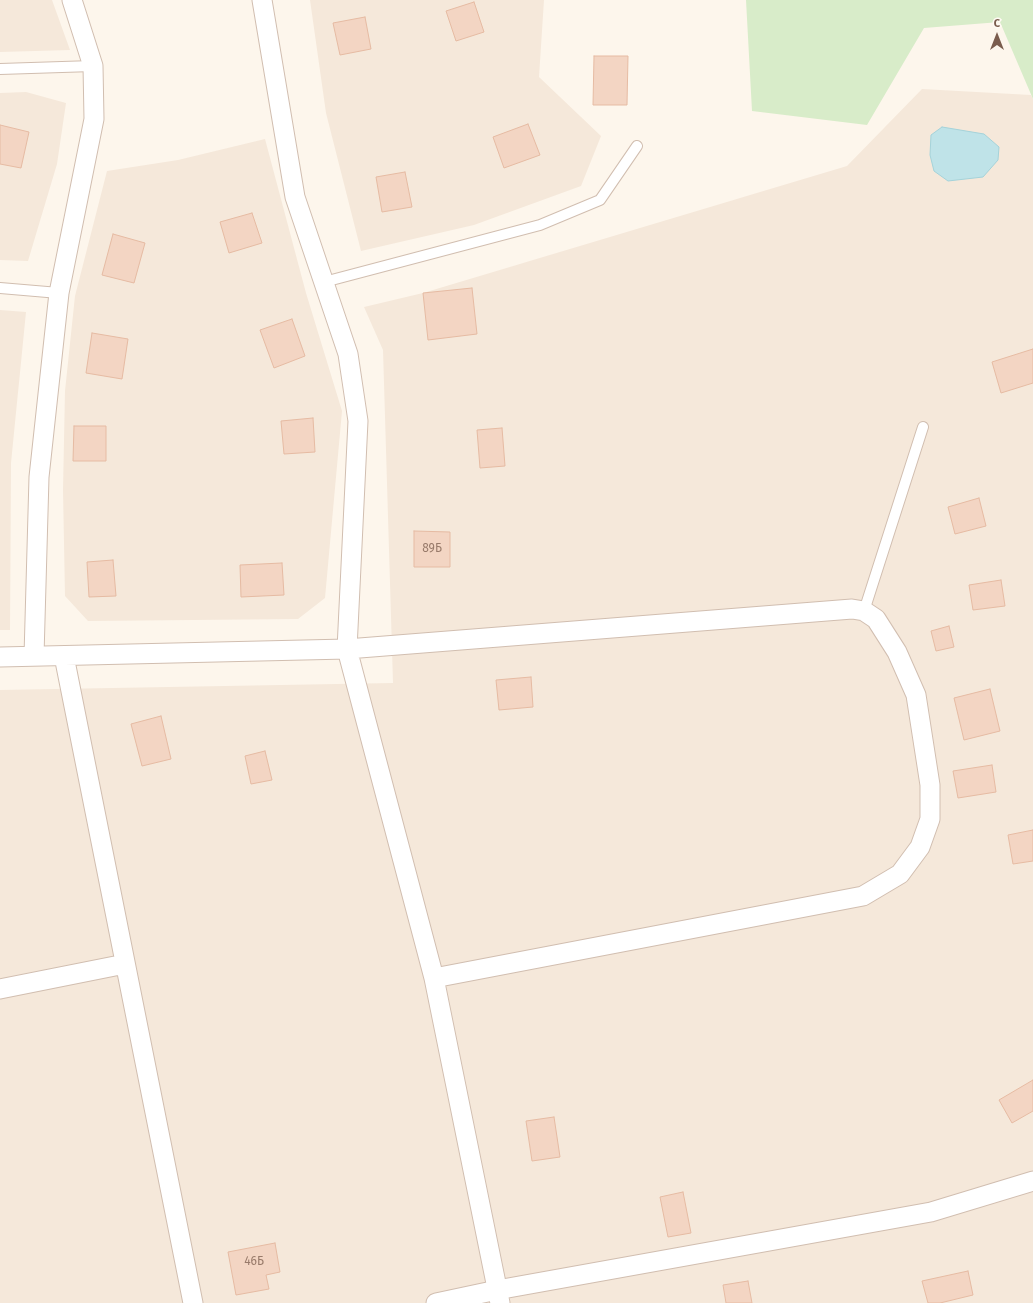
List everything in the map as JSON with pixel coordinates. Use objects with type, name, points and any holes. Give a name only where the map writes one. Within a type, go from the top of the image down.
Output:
[{"type":"street","points":[[34,656],[39,477],[59,292],[94,119],[93,66],[72,0]]},
{"type":"street","points":[[262,0],[295,197],[348,354],[358,421],[347,649],[434,978],[499,1296]]},
{"type":"street","points":[[0,656],[64,656],[347,649],[852,609],[864,611],[876,619],[897,652],[916,695],[930,785],[930,819],[923,840],[920,847],[900,874],[863,896],[434,978]]},
{"type":"street","points":[[64,656],[193,1303]]},
{"type":"street","points":[[0,989],[125,964]]},
{"type":"street","points":[[436,1303],[499,1296],[931,1212],[1033,1181]]},
{"type":"lane","points":[[0,69],[93,66]]},
{"type":"lane","points":[[324,282],[540,225],[600,200],[636,146]]},
{"type":"lane","points":[[0,288],[59,292]]},
{"type":"lane","points":[[864,611],[923,427]]},
{"type":"shaded area","points":[[0,0],[52,0],[70,50],[0,52]]},
{"type":"shaded area","points":[[310,0],[544,0],[539,77],[601,136],[581,186],[474,225],[361,251],[326,113]]},
{"type":"shaded area","points":[[922,89],[1031,95],[1033,99],[1033,1303],[0,1303],[0,690],[393,683],[383,350],[364,307],[423,293],[847,166]]},
{"type":"shaded area","points":[[26,92],[66,103],[57,164],[28,261],[0,260],[0,93]]},
{"type":"shaded area","points":[[265,139],[306,293],[342,411],[325,598],[298,619],[88,621],[65,596],[63,490],[65,391],[75,296],[107,171],[178,160]]},
{"type":"shaded area","points":[[0,310],[26,312],[11,463],[10,630],[0,630]]},
{"type":"green space","points":[[746,0],[1033,0],[1033,99],[1000,22],[924,28],[867,125],[752,111]]},
{"type":"water","points":[[942,127],[984,134],[999,147],[998,160],[983,177],[948,181],[934,171],[930,155],[931,135]]},
{"type":"building","points":[[474,2],[484,32],[456,41],[446,11]]},
{"type":"building","points":[[365,17],[371,49],[340,55],[333,23]]},
{"type":"building","points":[[594,56],[628,56],[627,105],[593,105]]},
{"type":"building","points":[[528,124],[540,155],[504,168],[493,137]]},
{"type":"building","points":[[0,125],[29,132],[21,168],[0,164]]},
{"type":"building","points":[[405,172],[412,207],[382,212],[376,177]]},
{"type":"building","points":[[252,213],[262,243],[229,253],[220,222]]},
{"type":"building","points":[[113,234],[145,243],[134,283],[102,275]]},
{"type":"building","points":[[472,288],[477,334],[428,340],[423,293]]},
{"type":"building","points":[[292,319],[305,356],[274,368],[260,330]]},
{"type":"building","points":[[92,333],[128,339],[122,379],[86,373]]},
{"type":"building","points":[[1033,349],[1033,383],[1001,393],[992,362]]},
{"type":"building","points":[[313,418],[315,452],[284,454],[281,421]]},
{"type":"building","points":[[74,426],[106,426],[106,461],[73,461]]},
{"type":"building","points":[[502,428],[505,466],[480,468],[477,430]]},
{"type":"building","points":[[979,498],[986,526],[955,534],[948,507]]},
{"type":"building","points":[[414,531],[450,532],[450,567],[414,567]]},
{"type":"building","points":[[113,560],[116,596],[89,597],[87,562]]},
{"type":"building","points":[[282,563],[284,595],[241,597],[240,565]]},
{"type":"building","points":[[1001,580],[1005,606],[973,610],[969,585]]},
{"type":"building","points":[[949,626],[954,647],[936,651],[931,631]]},
{"type":"building","points":[[531,677],[533,707],[499,710],[496,680]]},
{"type":"building","points":[[990,689],[1000,731],[964,740],[954,698]]},
{"type":"building","points":[[161,716],[171,759],[142,766],[131,724]]},
{"type":"building","points":[[265,751],[272,780],[251,784],[245,756]]},
{"type":"building","points":[[992,765],[996,792],[958,798],[953,771]]},
{"type":"building","points":[[1033,830],[1033,861],[1013,864],[1008,835]]},
{"type":"building","points":[[1033,1080],[1033,1111],[1012,1123],[999,1100]]},
{"type":"building","points":[[554,1117],[560,1157],[532,1161],[526,1121]]},
{"type":"building","points":[[683,1192],[691,1233],[668,1237],[660,1197]]},
{"type":"building","points":[[275,1243],[280,1272],[266,1275],[269,1289],[236,1295],[228,1252]]},
{"type":"building","points":[[968,1271],[973,1295],[940,1303],[928,1303],[922,1281]]},
{"type":"building","points":[[748,1281],[752,1303],[726,1303],[723,1285]]}]
